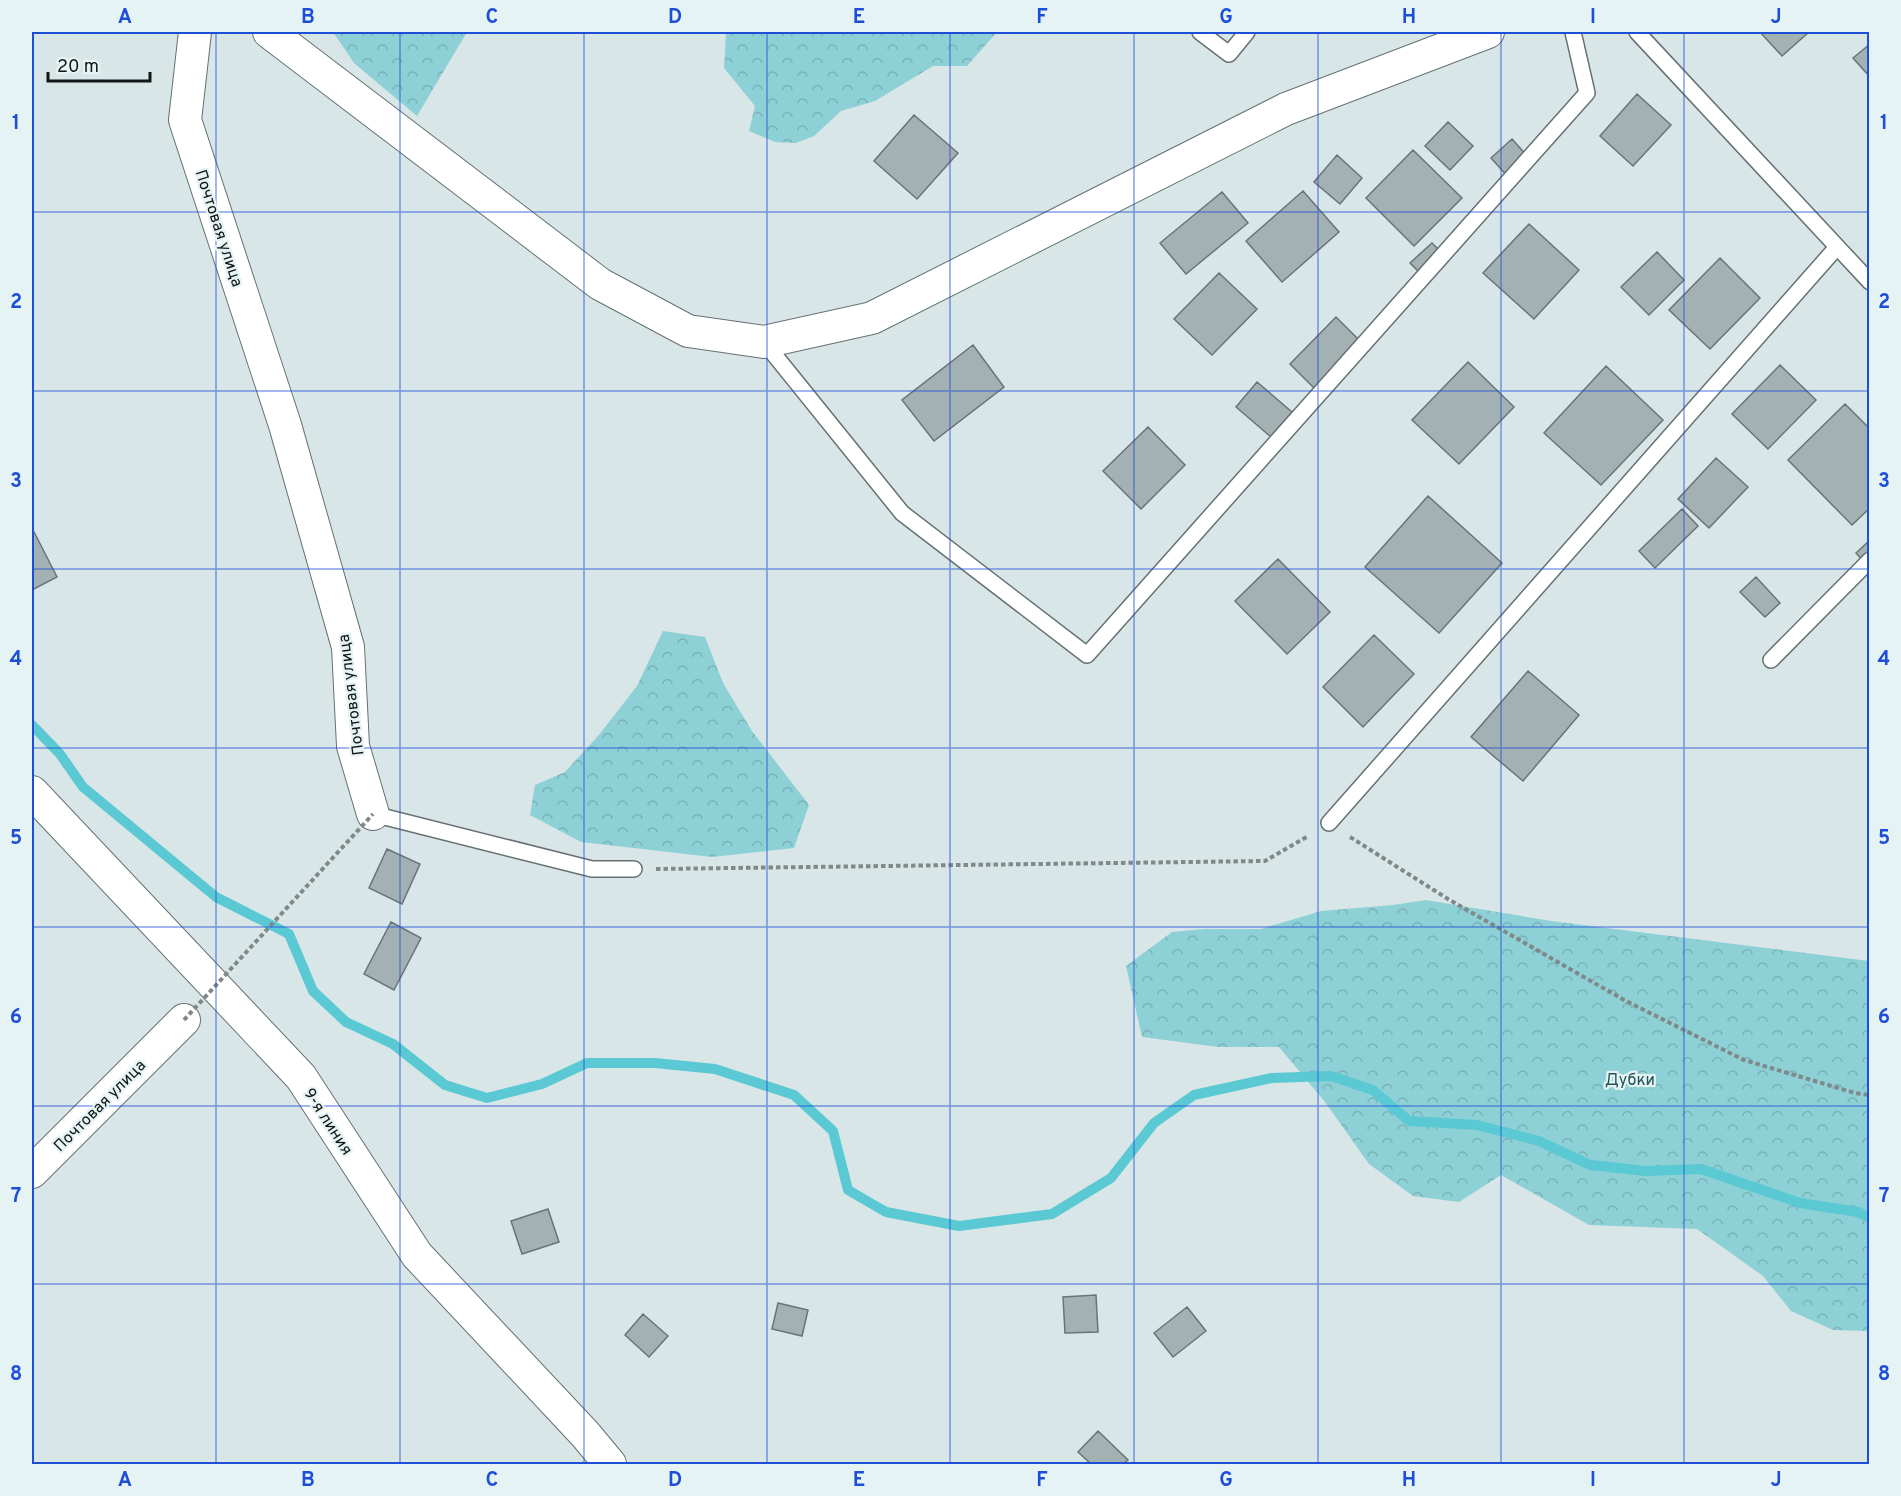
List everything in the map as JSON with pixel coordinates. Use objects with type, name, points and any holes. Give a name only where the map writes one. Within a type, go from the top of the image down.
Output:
[{"type":"street","name":"Почтовая улица","points":[[195,32],[184,120],[285,425],[348,647],[353,746],[373,814]]},
{"type":"street","points":[[269,32],[600,284],[688,331],[764,342],[872,318],[1286,109],[1488,32]]},
{"type":"street","name":"9-я линия","points":[[32,792],[301,1077],[417,1255],[585,1434],[610,1464]]},
{"type":"street","name":"Почтовая улица","points":[[32,1172],[184,1020]]},
{"type":"lane","points":[[1200,32],[1228,54],[1247,32]]},
{"type":"lane","points":[[764,342],[902,513],[1087,655],[1587,93],[1573,32]]},
{"type":"lane","points":[[1637,32],[1869,282]]},
{"type":"lane","points":[[1329,823],[1837,246]]},
{"type":"lane","points":[[1771,660],[1869,560]]},
{"type":"lane","points":[[373,814],[592,869],[634,869]]},
{"type":"path","points":[[184,1020],[373,814]]},
{"type":"path","points":[[634,869],[1265,861],[1329,823],[1448,899],[1624,1000],[1744,1060],[1855,1093],[1869,1095]]},
{"type":"green space","points":[[333,32],[467,32],[417,116],[354,63]]},
{"type":"green space","points":[[726,32],[997,32],[967,66],[933,66],[875,101],[841,111],[814,136],[796,143],[775,142],[749,131],[755,106],[724,68]]},
{"type":"green space","points":[[663,631],[705,637],[723,683],[752,731],[809,805],[794,848],[712,857],[581,842],[530,815],[535,785],[565,772],[598,736],[637,686]]},
{"type":"green space","name":"Дубки","points":[[1426,900],[1551,921],[1869,961],[1869,1331],[1833,1330],[1791,1311],[1763,1276],[1697,1229],[1589,1225],[1501,1175],[1459,1202],[1413,1196],[1369,1164],[1325,1102],[1279,1047],[1218,1047],[1142,1037],[1126,966],[1172,932],[1205,929],[1261,929],[1321,911]]},
{"type":"building","points":[[1760,32],[1809,32],[1782,56]]},
{"type":"building","points":[[1870,44],[1870,77],[1853,58]]},
{"type":"building","points":[[1637,94],[1671,125],[1633,166],[1600,136]]},
{"type":"building","points":[[914,115],[958,153],[917,199],[874,161]]},
{"type":"building","points":[[1448,122],[1473,146],[1450,170],[1425,146]]},
{"type":"building","points":[[1512,139],[1530,159],[1509,178],[1491,158]]},
{"type":"building","points":[[1413,150],[1462,198],[1414,246],[1366,198]]},
{"type":"building","points":[[1337,155],[1362,178],[1340,204],[1314,182]]},
{"type":"building","points":[[1303,191],[1339,232],[1282,282],[1246,241]]},
{"type":"building","points":[[1222,192],[1248,223],[1186,274],[1160,243]]},
{"type":"building","points":[[1529,224],[1579,270],[1534,319],[1483,273]]},
{"type":"building","points":[[1432,243],[1447,258],[1425,278],[1410,263]]},
{"type":"building","points":[[1657,252],[1684,280],[1649,315],[1621,287]]},
{"type":"building","points":[[1720,258],[1760,298],[1710,349],[1669,310]]},
{"type":"building","points":[[1219,273],[1257,309],[1212,355],[1174,319]]},
{"type":"building","points":[[1336,317],[1361,342],[1315,389],[1290,364]]},
{"type":"building","points":[[973,345],[1004,387],[934,441],[902,400]]},
{"type":"building","points":[[1468,362],[1514,407],[1459,464],[1412,420]]},
{"type":"building","points":[[1780,365],[1816,400],[1768,449],[1732,414]]},
{"type":"building","points":[[1606,366],[1663,420],[1601,485],[1544,433]]},
{"type":"building","points":[[1257,382],[1292,412],[1271,437],[1236,407]]},
{"type":"building","points":[[1845,404],[1870,429],[1870,508],[1852,525],[1788,460]]},
{"type":"building","points":[[1148,427],[1185,465],[1141,509],[1103,471]]},
{"type":"building","points":[[1716,458],[1748,487],[1709,528],[1678,499]]},
{"type":"building","points":[[1428,496],[1502,563],[1439,633],[1365,567]]},
{"type":"building","points":[[1682,509],[1698,526],[1655,568],[1639,551]]},
{"type":"building","points":[[32,528],[57,577],[32,590]]},
{"type":"building","points":[[1870,540],[1870,563],[1867,565],[1856,553]]},
{"type":"building","points":[[1278,559],[1330,612],[1287,654],[1235,601]]},
{"type":"building","points":[[1756,577],[1780,603],[1765,617],[1740,592]]},
{"type":"building","points":[[1374,635],[1414,674],[1363,727],[1323,687]]},
{"type":"building","points":[[1528,671],[1579,715],[1523,781],[1471,737]]},
{"type":"building","points":[[387,849],[420,864],[402,904],[369,888]]},
{"type":"building","points":[[391,922],[421,938],[394,990],[364,974]]},
{"type":"building","points":[[548,1209],[559,1242],[522,1254],[511,1221]]},
{"type":"building","points":[[1096,1295],[1098,1332],[1065,1333],[1063,1297]]},
{"type":"building","points":[[778,1303],[808,1310],[802,1336],[772,1329]]},
{"type":"building","points":[[1187,1307],[1206,1331],[1173,1357],[1154,1333]]},
{"type":"building","points":[[643,1314],[668,1336],[649,1357],[625,1335]]},
{"type":"building","points":[[1098,1431],[1128,1460],[1123,1464],[1091,1464],[1078,1452]]},
{"type":"waterway","points":[[32,725],[60,754],[83,787],[216,897],[289,934],[313,991],[346,1022],[393,1044],[445,1085],[487,1098],[542,1084],[587,1063],[655,1063],[715,1069],[794,1095],[833,1131],[848,1190],[886,1212],[959,1226],[1052,1214],[1111,1178],[1154,1123],[1194,1095],[1272,1078],[1331,1076],[1373,1090],[1409,1121],[1477,1125],[1539,1141],[1590,1165],[1646,1171],[1701,1169],[1800,1203],[1858,1212],[1870,1218]]}]
